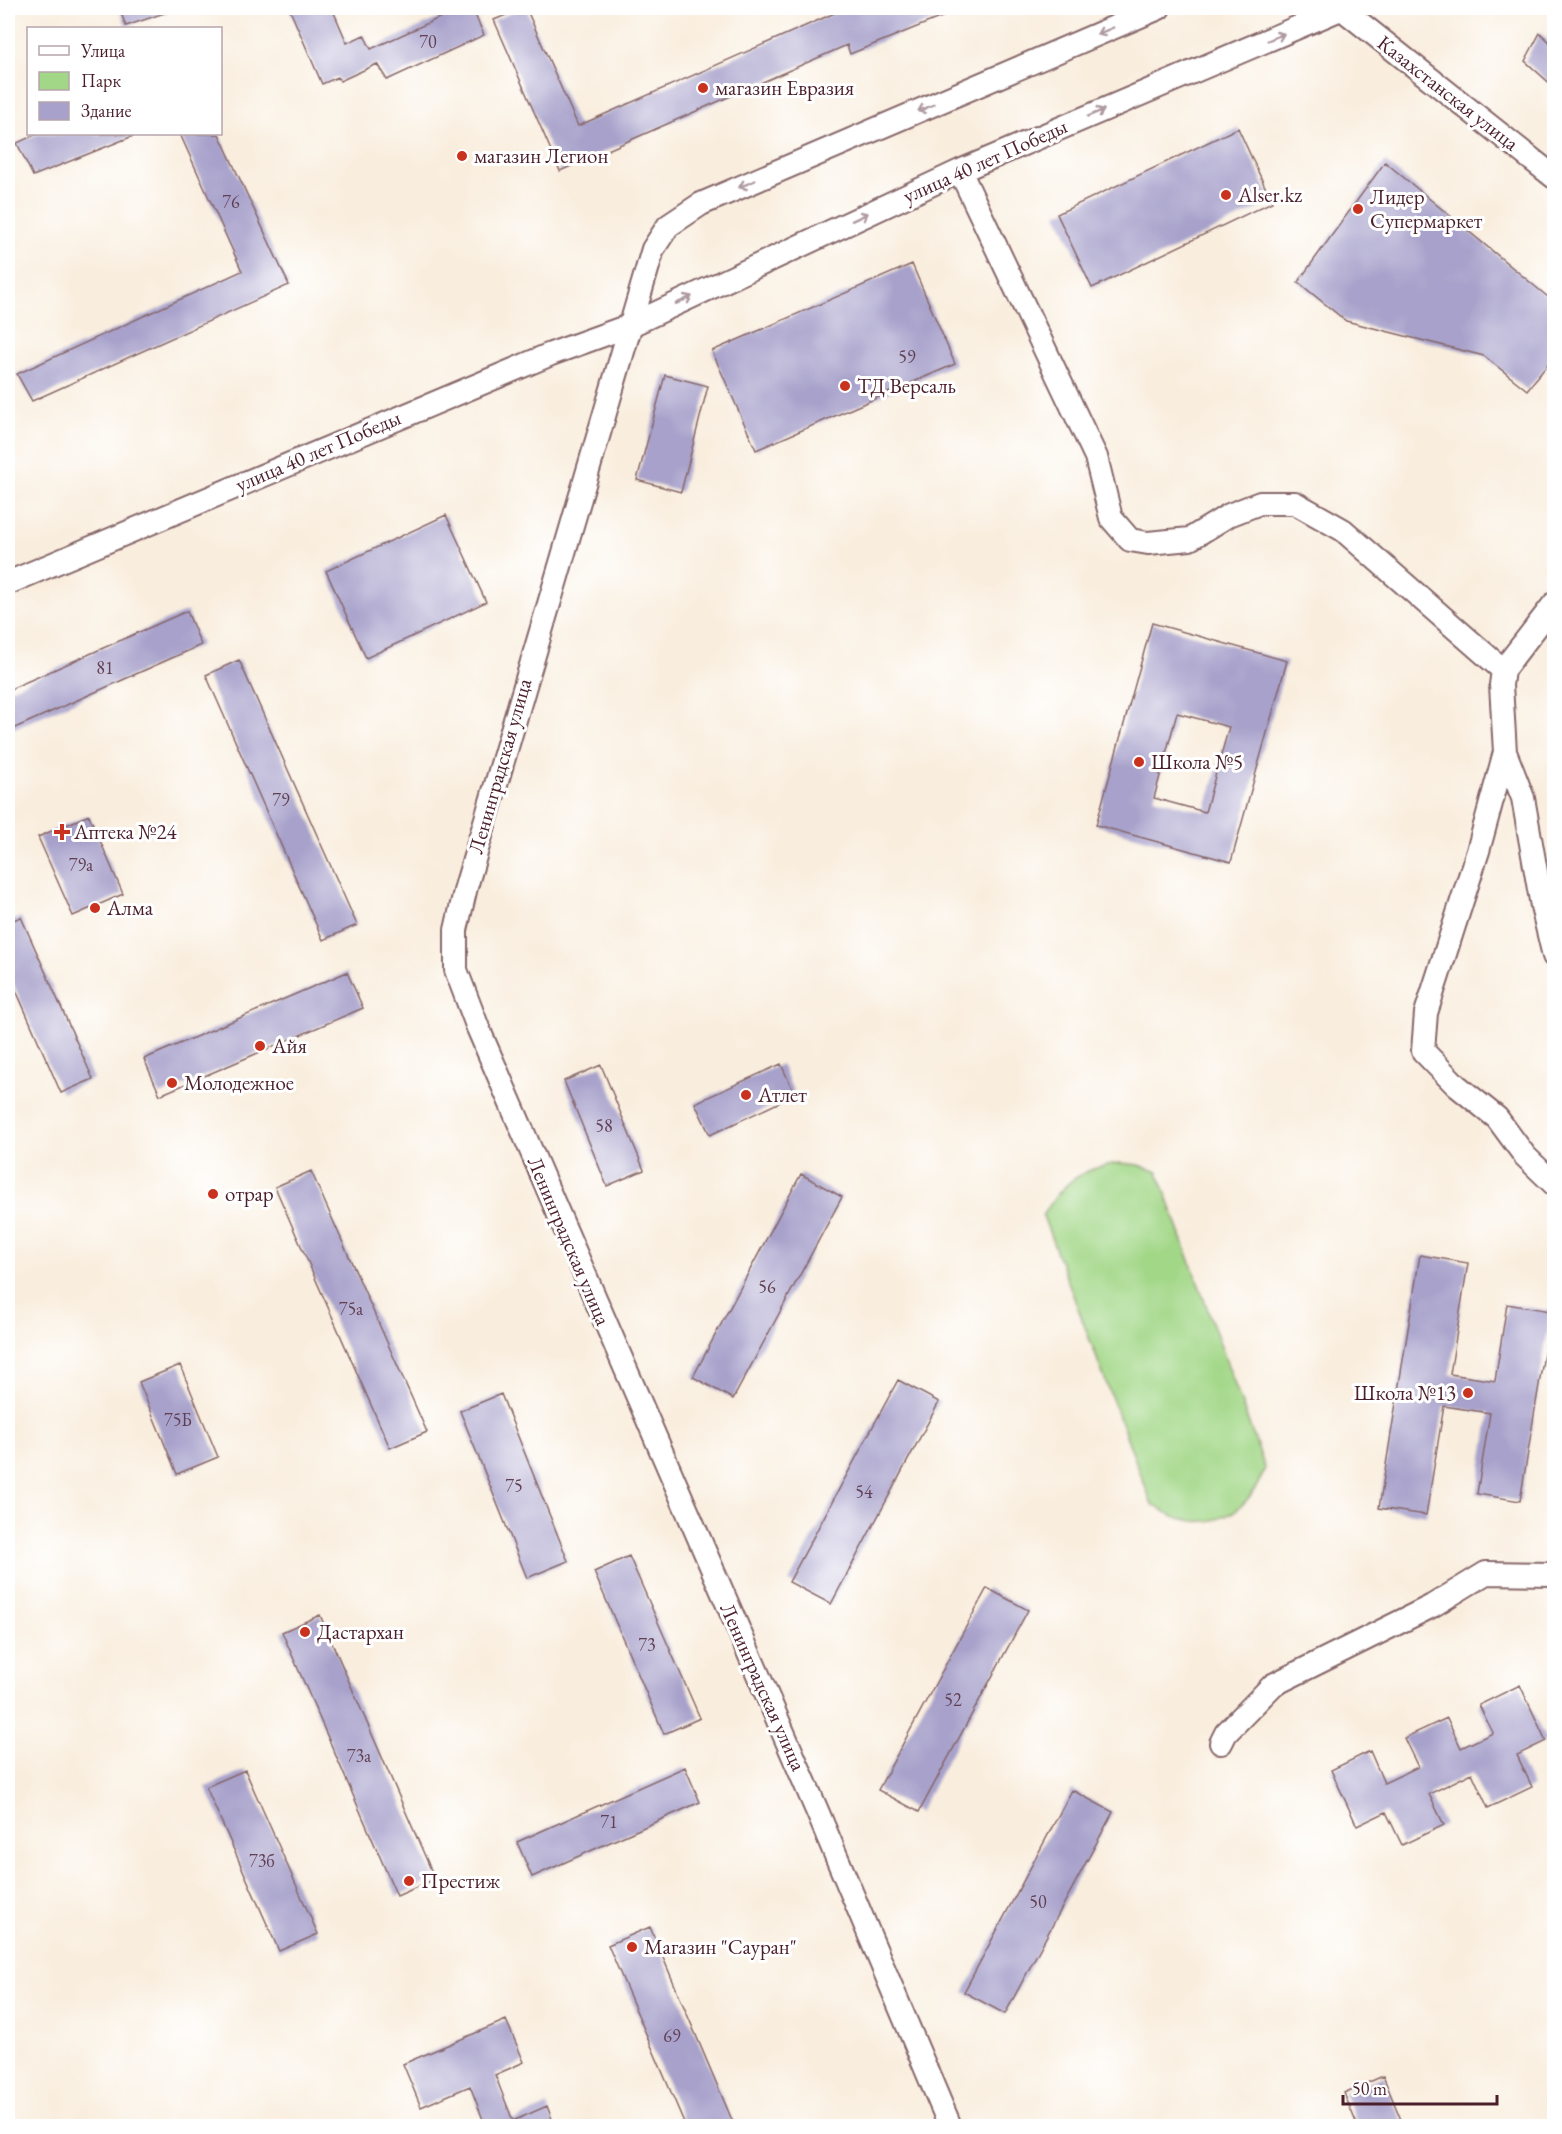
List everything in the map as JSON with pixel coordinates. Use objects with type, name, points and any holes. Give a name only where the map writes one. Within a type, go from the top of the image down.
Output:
[{"type":"street","points":[[631,325],[653,249],[668,226],[701,204],[1159,8]]},
{"type":"street","name":"улица 40 лет Победы","points":[[8,584],[551,354],[631,325],[960,171],[1342,8]]},
{"type":"street","name":"Казахстанская улица","points":[[1342,8],[1554,177]]},
{"type":"street","points":[[960,171],[1096,457],[1111,518],[1130,540],[1148,543],[1190,539],[1229,515],[1260,503],[1295,503],[1343,530],[1503,670]]},
{"type":"street","name":"Ленинградская улица","points":[[631,325],[610,387],[466,887],[456,930],[456,970],[545,1185],[818,1813],[950,2127]]},
{"type":"street","points":[[1554,604],[1503,670],[1501,685],[1505,752],[1523,798],[1542,906],[1554,956]]},
{"type":"street","points":[[1505,752],[1478,851],[1426,1013],[1423,1051],[1456,1085],[1497,1118],[1525,1156],[1554,1184]]},
{"type":"street","points":[[1221,1743],[1226,1733],[1273,1685],[1432,1606],[1486,1573],[1554,1574]]},
{"type":"green space","points":[[1120,1163],[1139,1165],[1158,1172],[1265,1468],[1246,1501],[1233,1512],[1219,1519],[1187,1520],[1152,1504],[1043,1216],[1057,1194],[1074,1179],[1095,1168]]},
{"type":"building","points":[[119,8],[173,8],[173,10],[126,26]]},
{"type":"building","points":[[289,8],[332,8],[347,43],[364,35],[371,49],[461,8],[472,8],[484,35],[387,80],[377,64],[340,81],[338,77],[322,84]]},
{"type":"building","points":[[526,8],[578,126],[846,8],[964,8],[850,54],[847,45],[560,171],[494,20]]},
{"type":"building","points":[[1540,33],[1554,46],[1554,87],[1525,61]]},
{"type":"building","points":[[1238,128],[1272,202],[1092,288],[1057,214]]},
{"type":"building","points":[[35,135],[136,135],[33,176],[17,143]]},
{"type":"building","points":[[180,135],[219,135],[289,285],[32,401],[17,374],[242,271]]},
{"type":"building","points":[[1385,162],[1554,302],[1554,357],[1527,390],[1484,356],[1346,321],[1298,282]]},
{"type":"building","points":[[912,264],[955,364],[756,450],[712,351]]},
{"type":"building","points":[[665,375],[708,386],[681,492],[637,480]]},
{"type":"building","points":[[446,515],[486,602],[366,658],[326,571]]},
{"type":"building","points":[[187,611],[201,645],[8,731],[8,690]]},
{"type":"building","name":"Школа №5","points":[[1152,623],[1287,661],[1231,862],[1096,825]],"holes":[[[1177,713],[1229,727],[1205,812],[1154,798]]]},
{"type":"building","points":[[239,660],[357,925],[323,940],[206,675]]},
{"type":"building","points":[[89,815],[123,894],[73,916],[38,837]]},
{"type":"building","points":[[21,917],[93,1079],[61,1093],[8,972],[8,922]]},
{"type":"building","points":[[347,972],[363,1008],[160,1095],[144,1059]]},
{"type":"building","points":[[781,1064],[795,1095],[710,1135],[695,1103]]},
{"type":"building","points":[[601,1065],[644,1170],[607,1186],[564,1081]]},
{"type":"building","points":[[311,1171],[427,1432],[390,1448],[275,1187]]},
{"type":"building","points":[[801,1174],[842,1197],[733,1399],[693,1377]]},
{"type":"building","name":"Школа №13","points":[[1420,1255],[1468,1263],[1450,1374],[1495,1381],[1507,1304],[1551,1311],[1520,1501],[1477,1494],[1490,1413],[1444,1406],[1426,1515],[1379,1508]]},
{"type":"building","points":[[180,1365],[218,1457],[177,1474],[139,1382]]},
{"type":"building","points":[[898,1380],[939,1402],[831,1604],[789,1582]]},
{"type":"building","points":[[501,1394],[568,1561],[527,1578],[460,1411]]},
{"type":"building","points":[[629,1556],[700,1718],[664,1734],[594,1572]]},
{"type":"building","points":[[987,1588],[1028,1610],[919,1812],[878,1790]]},
{"type":"building","points":[[320,1615],[435,1879],[397,1896],[282,1632]]},
{"type":"building","points":[[1520,1685],[1546,1741],[1517,1755],[1532,1787],[1488,1808],[1472,1773],[1429,1794],[1444,1825],[1402,1845],[1386,1812],[1357,1826],[1331,1770],[1370,1751],[1384,1783],[1418,1767],[1404,1738],[1447,1718],[1461,1748],[1493,1733],[1479,1705]]},
{"type":"building","points":[[685,1767],[700,1802],[532,1877],[517,1842]]},
{"type":"building","points":[[245,1770],[318,1934],[279,1951],[206,1787]]},
{"type":"building","points":[[1072,1790],[1113,1812],[1005,2014],[964,1992]]},
{"type":"building","points":[[650,1927],[735,2127],[686,2127],[608,1945]]},
{"type":"building","points":[[506,2020],[524,2062],[495,2075],[513,2121],[547,2106],[555,2127],[486,2127],[470,2086],[421,2107],[403,2064]]},
{"type":"building","points":[[1383,2076],[1404,2127],[1358,2127],[1344,2093]]},
{"type":"place","name":"магазин Евразия","points":[[703,88]]},
{"type":"place","name":"магазин Легион","points":[[462,156]]},
{"type":"place","name":"Alser.kz","points":[[1226,195]]},
{"type":"place","name":"Лидер Супермаркет","points":[[1358,209]]},
{"type":"place","name":"ТД Версаль","points":[[845,386]]},
{"type":"place","name":"Школа №5","points":[[1139,762]]},
{"type":"place","name":"Аптека №24","points":[[62,832]]},
{"type":"place","name":"Алма","points":[[95,908]]},
{"type":"place","name":"Айя","points":[[260,1046]]},
{"type":"place","name":"Молодежное","points":[[172,1083]]},
{"type":"place","name":"Атлет","points":[[746,1095]]},
{"type":"place","name":"отрар","points":[[213,1194]]},
{"type":"place","name":"Школа №13","points":[[1468,1393]]},
{"type":"place","name":"Дастархан","points":[[305,1632]]},
{"type":"place","name":"Престиж","points":[[409,1881]]},
{"type":"place","name":"Магазин \"Сауран\"","points":[[632,1947]]}]
